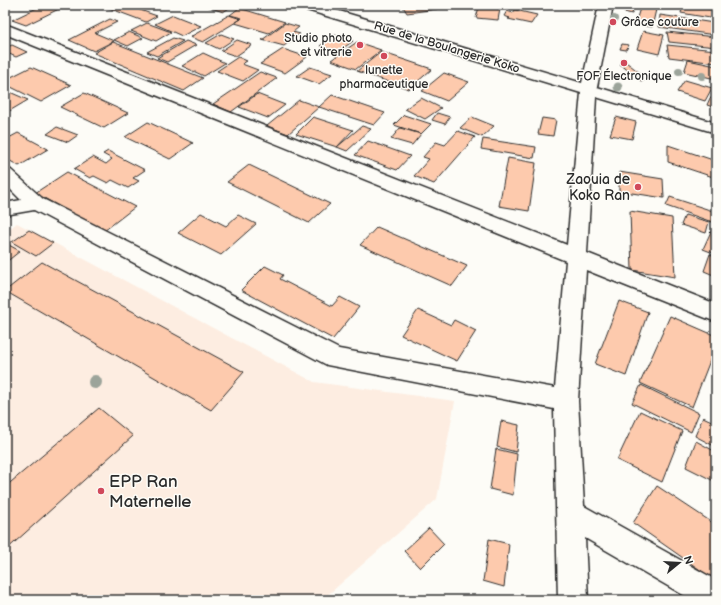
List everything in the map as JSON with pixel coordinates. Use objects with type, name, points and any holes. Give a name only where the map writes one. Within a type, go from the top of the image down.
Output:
[{"type":"street","name":"Rue de la Boulangerie Koko","points":[[305,5],[589,89]]},
{"type":"street","points":[[573,600],[566,401],[578,257],[589,89],[606,5]]},
{"type":"street","points":[[5,29],[716,313]]},
{"type":"street","points":[[589,89],[716,128]]},
{"type":"street","points":[[5,174],[36,203],[335,358],[566,401]]},
{"type":"street","points":[[5,210],[36,203]]},
{"type":"street","points":[[570,514],[716,597]]},
{"type":"shaded area","points":[[17,223],[314,382],[455,401],[437,499],[322,600],[5,600],[5,232]]},
{"type":"building","points":[[43,5],[67,5],[26,25],[12,20]]},
{"type":"building","points":[[110,5],[126,5],[157,16],[146,22],[106,7]]},
{"type":"building","points":[[203,5],[234,5],[223,12]]},
{"type":"building","points":[[402,5],[434,5],[437,9],[407,13]]},
{"type":"building","points":[[626,5],[634,5],[632,14],[624,12]]},
{"type":"building","points":[[641,5],[657,5],[652,27],[635,24]]},
{"type":"building","points":[[683,5],[716,10],[716,19],[681,13]]},
{"type":"building","points":[[479,7],[500,9],[498,20],[476,18]]},
{"type":"building","points":[[239,8],[285,22],[269,33],[235,23],[242,18],[230,15]]},
{"type":"building","points":[[515,10],[537,15],[531,24],[508,19],[510,18],[504,16],[507,11],[513,13]]},
{"type":"building","points":[[173,15],[201,26],[182,36],[155,24]]},
{"type":"building","points":[[229,15],[241,19],[203,42],[190,37]]},
{"type":"building","points":[[660,15],[714,23],[715,35],[659,27]]},
{"type":"building","points":[[110,19],[117,22],[95,33],[114,41],[94,51],[69,40]]},
{"type":"building","points":[[147,23],[171,32],[156,41],[131,31]]},
{"type":"building","points":[[285,23],[299,27],[293,32],[300,34],[284,46],[262,40]]},
{"type":"building","points":[[643,31],[664,35],[659,54],[637,49]]},
{"type":"building","points":[[129,32],[143,38],[128,46],[114,40]]},
{"type":"building","points":[[667,32],[716,37],[716,47],[669,42]]},
{"type":"building","points":[[221,34],[234,39],[219,49],[206,43]]},
{"type":"building","points":[[335,35],[353,41],[338,52],[320,46]]},
{"type":"building","points":[[173,38],[183,41],[157,56],[147,52]]},
{"type":"building","points":[[237,40],[252,45],[236,56],[221,51]]},
{"type":"building","points":[[186,41],[196,45],[167,62],[157,58]]},
{"type":"building","points":[[113,42],[203,78],[184,91],[94,53]]},
{"type":"building","points":[[357,42],[381,50],[356,69],[331,60]]},
{"type":"building","points":[[622,44],[629,45],[626,50],[620,49]]},
{"type":"building","points":[[12,45],[27,52],[16,57],[5,52],[5,48]]},
{"type":"building","points":[[667,45],[716,50],[716,63],[669,57]]},
{"type":"building","points":[[283,49],[307,57],[285,73],[260,64]]},
{"type":"building","points":[[381,52],[432,69],[409,89],[357,71]]},
{"type":"building","points":[[203,53],[225,63],[204,76],[182,66]]},
{"type":"building","points":[[238,57],[247,61],[242,64],[258,70],[243,81],[217,71]]},
{"type":"building","points":[[688,60],[716,66],[716,79],[684,72]]},
{"type":"building","points":[[626,62],[648,79],[641,81],[620,64]]},
{"type":"building","points":[[31,67],[71,85],[41,102],[5,84],[5,80]]},
{"type":"building","points":[[310,67],[332,74],[319,84],[297,76]]},
{"type":"building","points":[[260,72],[277,78],[231,112],[213,104]]},
{"type":"building","points":[[444,73],[469,82],[447,101],[422,91]]},
{"type":"building","points":[[685,80],[712,88],[705,101],[677,92]]},
{"type":"building","points":[[5,90],[28,100],[5,113]]},
{"type":"building","points":[[84,93],[128,113],[104,128],[60,107]]},
{"type":"building","points":[[257,94],[285,105],[268,118],[239,107]]},
{"type":"building","points":[[332,95],[385,113],[374,125],[319,107]]},
{"type":"building","points":[[421,98],[441,108],[425,119],[405,109]]},
{"type":"building","points":[[710,98],[716,100],[716,108],[707,105]]},
{"type":"building","points":[[299,100],[319,107],[288,134],[267,126]]},
{"type":"building","points":[[437,113],[450,117],[445,124],[432,120]]},
{"type":"building","points":[[404,115],[431,124],[421,134],[394,125]]},
{"type":"building","points":[[313,117],[353,130],[337,147],[296,134]]},
{"type":"building","points":[[472,117],[494,126],[482,137],[460,128]]},
{"type":"building","points":[[616,117],[636,122],[632,139],[610,135]]},
{"type":"building","points":[[542,118],[556,120],[553,136],[538,134]]},
{"type":"building","points":[[148,122],[193,143],[170,159],[125,137]]},
{"type":"building","points":[[362,126],[371,129],[347,151],[337,147]]},
{"type":"building","points":[[57,127],[78,135],[68,142],[47,134]]},
{"type":"building","points":[[400,128],[421,134],[412,145],[391,139]]},
{"type":"building","points":[[458,131],[475,137],[434,184],[414,176],[429,159],[423,157],[436,142],[445,145]]},
{"type":"building","points":[[18,133],[48,149],[19,166],[5,158],[5,140]]},
{"type":"building","points":[[483,139],[536,147],[534,158],[481,149]]},
{"type":"building","points":[[368,141],[410,156],[397,170],[355,155]]},
{"type":"building","points":[[668,145],[716,161],[716,178],[668,162]]},
{"type":"building","points":[[108,151],[145,170],[133,178],[139,181],[128,188],[112,180],[108,183],[94,176],[90,178],[74,169],[93,157],[106,164],[112,159],[103,154]]},
{"type":"building","points":[[508,158],[536,163],[529,211],[499,206]]},
{"type":"building","points":[[249,165],[330,204],[309,223],[227,182]]},
{"type":"building","points":[[67,172],[135,207],[104,231],[35,193]]},
{"type":"building","points":[[619,172],[663,179],[664,198],[619,191]]},
{"type":"building","points":[[670,197],[716,212],[715,223],[666,206]]},
{"type":"building","points":[[630,211],[672,218],[675,277],[632,270]]},
{"type":"building","points":[[201,213],[226,226],[238,215],[256,224],[221,255],[178,233]]},
{"type":"building","points":[[685,215],[709,222],[706,233],[681,225]]},
{"type":"building","points":[[377,227],[467,266],[452,286],[360,245]]},
{"type":"building","points":[[713,227],[716,228],[716,254],[703,249]]},
{"type":"building","points":[[29,230],[53,243],[36,256],[12,242]]},
{"type":"building","points":[[5,243],[20,251],[5,263]]},
{"type":"building","points":[[710,254],[716,257],[716,276],[704,271]]},
{"type":"building","points":[[42,262],[244,372],[211,410],[5,291]]},
{"type":"building","points":[[265,266],[283,275],[280,279],[332,306],[340,297],[359,307],[333,339],[241,290]]},
{"type":"building","points":[[619,301],[648,312],[626,376],[595,364]]},
{"type":"building","points":[[418,310],[451,325],[454,320],[476,331],[457,361],[401,335]]},
{"type":"building","points":[[670,316],[716,336],[716,345],[692,407],[640,383]]},
{"type":"building","points":[[641,385],[699,413],[691,432],[632,403]]},
{"type":"building","points":[[99,408],[133,436],[5,551],[5,487]]},
{"type":"building","points":[[640,411],[682,431],[662,482],[617,460]]},
{"type":"building","points":[[703,417],[716,423],[716,447],[695,436]]},
{"type":"building","points":[[501,421],[519,425],[516,452],[497,447]]},
{"type":"building","points":[[696,441],[716,452],[716,482],[686,467]]},
{"type":"building","points":[[496,449],[517,454],[513,495],[490,489]]},
{"type":"building","points":[[657,486],[716,525],[716,581],[633,523]]},
{"type":"building","points":[[429,528],[444,544],[420,568],[404,551]]},
{"type":"building","points":[[489,539],[509,544],[504,587],[483,581]]},
{"type":"place","name":"Grâce couture","points":[[613,22]]},
{"type":"place","name":"Studio photo et vitrerie","points":[[360,45]]},
{"type":"place","name":"lunette pharmaceutique","points":[[384,56]]},
{"type":"place","name":"FOF Électronique","points":[[624,63]]},
{"type":"place","name":"Zaouia de Koko Ran","points":[[638,187]]},
{"type":"place","name":"EPP Ran Maternelle","points":[[101,491]]}]
